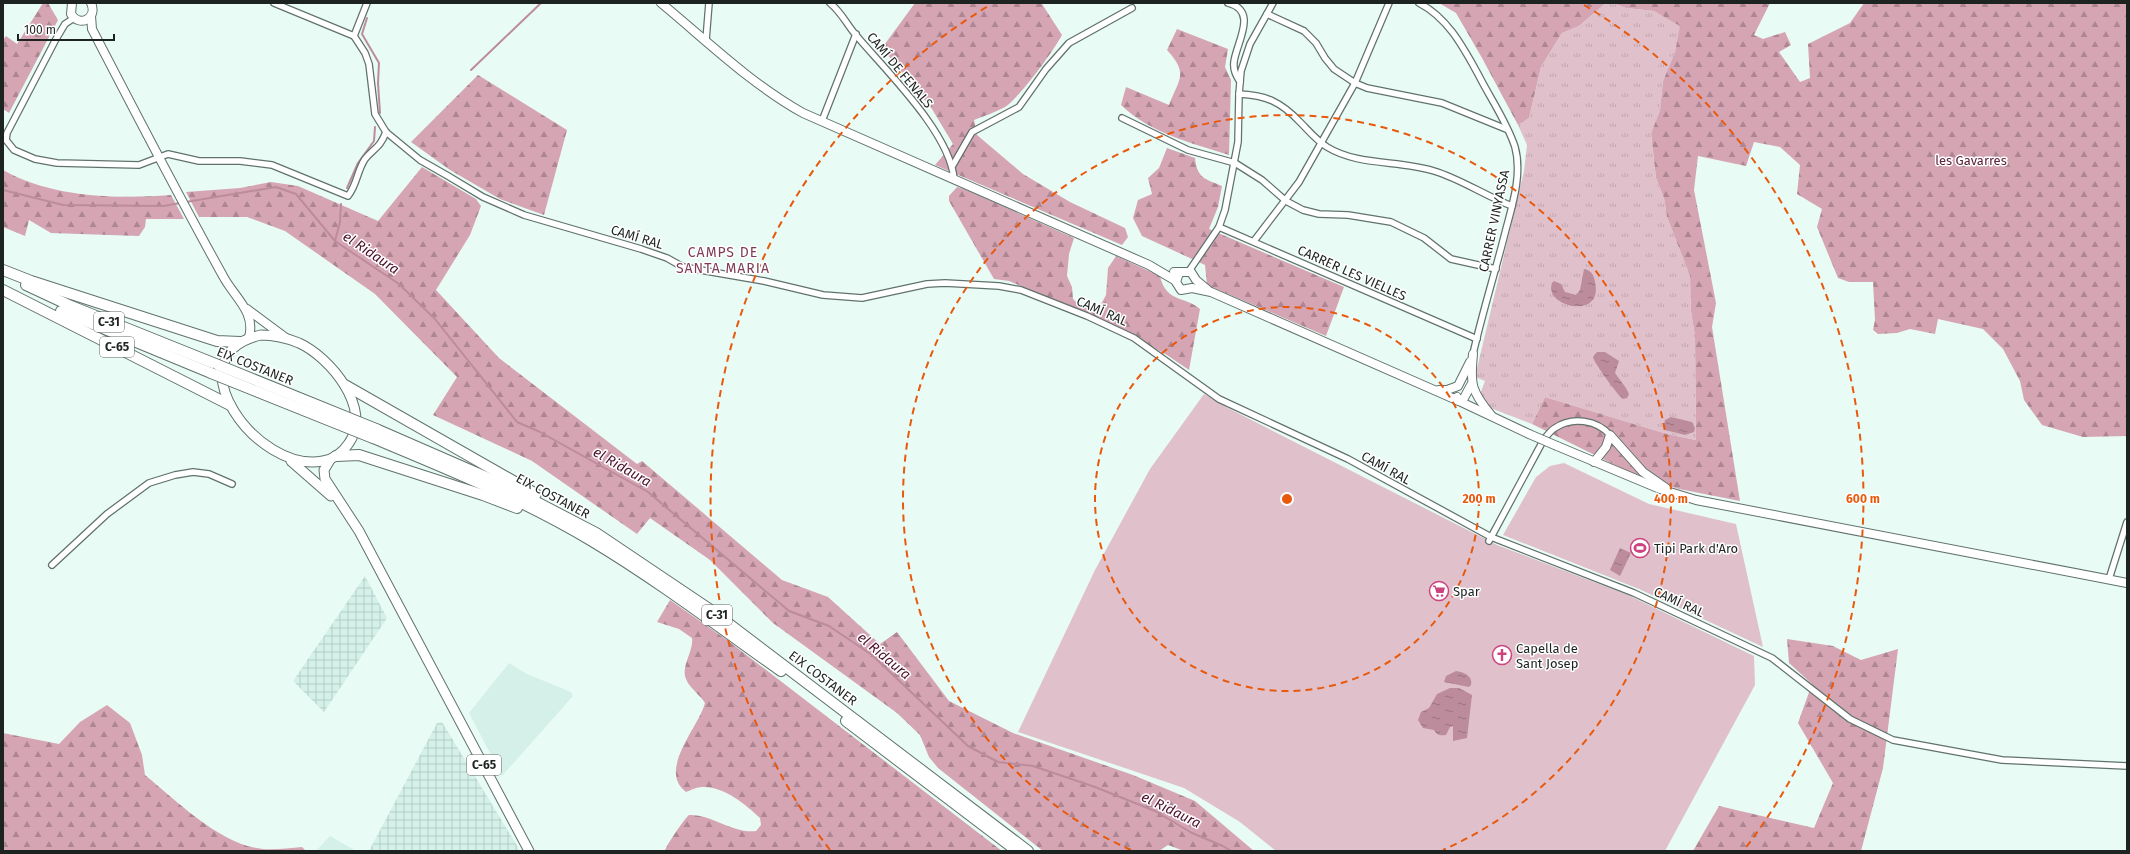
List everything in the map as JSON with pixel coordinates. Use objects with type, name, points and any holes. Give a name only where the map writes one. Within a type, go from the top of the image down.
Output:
[{"type":"highway","name":"C-65","points":[[3,270],[31,281],[217,341],[244,340]]},
{"type":"highway","name":"EIX COSTANER","points":[[3,274],[71,306],[218,365],[374,433]]},
{"type":"highway","name":"EIX COSTANER","points":[[3,284],[72,316],[211,374],[374,433],[500,483],[573,526],[796,683],[1017,851]]},
{"type":"highway","name":"C-65","points":[[3,290],[230,405]]},
{"type":"highway","points":[[345,385],[554,504],[573,526]]},
{"type":"highway","points":[[333,458],[359,455],[381,461],[573,526]]},
{"type":"highway","name":"EIX COSTANER","points":[[573,526],[596,533],[712,611],[1028,851]]},
{"type":"main road","name":"C-65","points":[[333,458],[303,462],[286,457],[254,436],[242,424],[230,405],[222,379],[222,370],[225,358],[244,340],[261,334],[286,338],[304,346],[319,356],[345,385],[351,399],[357,424],[353,438],[346,448],[333,458],[324,470],[324,479],[340,499],[359,531],[529,851]]},
{"type":"main road","name":"C-65","points":[[286,457],[316,481],[348,514]]},
{"type":"street","points":[[274,3],[354,36],[367,3]]},
{"type":"street","points":[[661,3],[775,98],[822,121],[954,178],[1157,269],[1176,281],[1182,290],[1192,288],[1211,292],[1435,390],[1529,434],[1594,462],[1678,495],[1735,508],[2127,583]]},
{"type":"street","points":[[706,40],[708,3]]},
{"type":"street","name":"CAMÍ DE FENALS","points":[[830,3],[841,12],[856,34],[920,109],[953,164],[954,178]]},
{"type":"street","points":[[1228,3],[1235,5],[1241,11],[1244,21],[1243,33],[1234,62],[1234,72],[1240,82]]},
{"type":"street","points":[[1157,269],[1179,273],[1189,271],[1219,227],[1235,162],[1238,142],[1241,71],[1250,44],[1273,3]]},
{"type":"street","points":[[1254,242],[1299,182],[1355,83],[1389,3]]},
{"type":"street","name":"CARRER VINYASSA","points":[[1419,3],[1443,21],[1460,41],[1515,147],[1517,180],[1512,206],[1473,354]]},
{"type":"street","points":[[71,4],[70,12],[74,18],[83,21],[92,29],[192,221],[229,288],[250,316],[252,323],[244,340]]},
{"type":"street","points":[[92,29],[91,16],[93,4]]},
{"type":"street","points":[[953,164],[972,132],[1019,107],[1046,69],[1069,43],[1132,8]]},
{"type":"street","points":[[1267,14],[1304,31],[1316,43],[1334,69],[1355,83],[1367,88],[1442,103],[1506,129]]},
{"type":"street","points":[[83,21],[91,16]]},
{"type":"street","points":[[74,18],[65,24],[56,39],[7,133],[6,140],[14,150],[35,159],[58,163],[139,165],[168,154],[198,161],[240,161],[272,165],[348,196],[353,190],[366,159],[377,149],[386,132]]},
{"type":"street","points":[[822,121],[856,34]]},
{"type":"street","name":"CAMÍ RAL","points":[[354,36],[365,53],[370,70],[373,109],[380,124],[386,132],[420,160],[500,204],[548,223],[641,248],[667,258],[683,267],[846,298],[876,297],[927,284],[945,283],[999,286],[1021,290],[1088,316],[1123,332],[1219,399],[1348,459],[1490,539],[1634,593],[1772,658],[1850,719],[1897,741],[2002,760],[2127,766]]},
{"type":"street","points":[[1239,94],[1256,94],[1270,98],[1283,106],[1320,143],[1329,148],[1367,160],[1433,171],[1450,177],[1489,197],[1512,206]]},
{"type":"street","points":[[1122,118],[1188,150],[1235,162],[1262,180],[1286,201],[1303,210],[1319,214],[1348,215],[1391,222],[1424,238],[1451,259],[1496,269]]},
{"type":"street","name":"CARRER LES VIELLES","points":[[1219,227],[1477,339]]},
{"type":"street","points":[[1189,271],[1194,275],[1196,280],[1211,292]]},
{"type":"street","points":[[1176,281],[1179,273]]},
{"type":"street","points":[[1192,288],[1196,280]]},
{"type":"street","points":[[240,302],[286,338]]},
{"type":"street","points":[[1459,401],[1464,398],[1471,386],[1473,354]]},
{"type":"street","points":[[1459,401],[1456,396],[1458,386],[1473,354]]},
{"type":"street","points":[[1435,390],[1447,390],[1458,386]]},
{"type":"street","points":[[1471,386],[1481,403],[1493,417]]},
{"type":"street","points":[[1490,539],[1544,439],[1555,428],[1567,422],[1586,420],[1604,428],[1643,472],[1678,495]]},
{"type":"street","points":[[1594,462],[1606,447],[1610,435]]},
{"type":"street","points":[[52,565],[107,514],[149,483],[175,475],[193,472],[209,474],[232,484]]},
{"type":"street","points":[[2109,579],[2127,522]]},
{"type":"shaded area","points":[[365,576],[387,618],[324,712],[293,681]]},
{"type":"shaded area","points":[[509,663],[527,674],[571,692],[573,696],[502,776],[469,713]]},
{"type":"shaded area","points":[[442,722],[519,849],[515,851],[369,851],[437,723]]},
{"type":"shaded area","points":[[330,836],[356,851],[316,851]]},
{"type":"green space","points":[[43,3],[48,3],[58,20],[9,113],[3,109],[3,40],[6,36],[17,44]]},
{"type":"green space","points":[[915,3],[1042,4],[1062,35],[1036,74],[1011,102],[1001,109],[974,120],[977,135],[1023,174],[1070,202],[1125,228],[1128,237],[1122,245],[935,165],[953,144],[932,109],[882,48]]},
{"type":"green space","points":[[1439,3],[1606,3],[1579,26],[1562,33],[1541,67],[1529,118],[1518,125],[1456,13]]},
{"type":"green space","points":[[1606,3],[1612,3],[1626,8],[1654,11],[1681,25],[1675,52],[1663,81],[1660,110],[1651,135],[1656,178],[1664,198],[1667,217],[1690,276],[1691,311],[1695,336],[1696,440],[1667,434],[1545,397],[1532,424],[1488,407],[1480,394],[1485,381],[1475,377],[1524,171],[1527,145],[1518,125],[1529,118],[1541,67],[1562,33],[1579,26]]},
{"type":"green space","name":"les Gavarres","points":[[1612,3],[1770,3],[1754,35],[1763,39],[1785,32],[1791,45],[1779,52],[1800,82],[1810,78],[1808,44],[1850,23],[1864,3],[2127,3],[2127,436],[2083,437],[2042,425],[2024,400],[2020,381],[2003,349],[1983,329],[1938,319],[1935,334],[1910,329],[1897,333],[1878,334],[1873,330],[1875,320],[1873,282],[1849,282],[1838,278],[1817,227],[1822,209],[1797,194],[1800,165],[1780,147],[1754,142],[1746,166],[1698,156],[1694,190],[1716,303],[1712,327],[1740,501],[1679,489],[1633,474],[1532,424],[1545,397],[1667,434],[1696,440],[1695,336],[1691,311],[1690,276],[1667,217],[1664,198],[1656,178],[1651,134],[1660,110],[1663,81],[1675,52],[1680,26],[1654,11],[1626,8]]},
{"type":"green space","points":[[1177,29],[1228,49],[1225,67],[1231,80],[1229,155],[1158,130],[1132,115],[1121,105],[1126,87],[1169,105],[1180,77],[1178,65],[1167,50]]},
{"type":"green space","points":[[1658,32],[1673,40],[1656,70],[1641,61]]},
{"type":"green space","points":[[478,75],[567,130],[544,215],[500,199],[450,170],[411,142]]},
{"type":"green space","points":[[1167,148],[1195,158],[1200,174],[1222,186],[1218,207],[1209,229],[1344,287],[1326,336],[1207,285],[1205,265],[1142,236],[1133,218],[1138,200],[1152,194],[1148,178],[1159,168]]},
{"type":"green space","points":[[422,167],[476,199],[481,206],[470,235],[436,290],[499,358],[637,464],[642,461],[782,580],[828,597],[880,644],[897,632],[949,701],[1013,733],[1133,775],[1195,801],[1254,851],[1184,851],[1168,845],[1159,851],[1043,851],[938,768],[929,757],[920,735],[897,713],[773,623],[710,560],[650,518],[637,534],[532,461],[433,415],[457,377],[375,294],[285,231],[247,217],[199,217],[186,192],[240,188],[271,182],[298,186],[378,221]]},
{"type":"green space","points":[[3,170],[22,179],[64,191],[129,197],[171,195],[184,219],[146,219],[145,227],[139,236],[51,233],[29,220],[25,236],[3,227]]},
{"type":"green space","points":[[957,187],[1074,238],[1069,254],[1067,276],[1072,287],[1073,299],[1077,303],[1091,308],[1099,308],[1106,295],[1108,268],[1116,256],[1160,276],[1167,291],[1177,298],[1189,302],[1200,309],[1189,370],[1167,355],[1110,324],[1009,281],[994,279],[949,201],[949,196]]},
{"type":"green space","points":[[1204,394],[1226,407],[1497,545],[1628,595],[1754,656],[1755,685],[1665,851],[1276,851],[1240,822],[1184,788],[1018,732],[1095,570],[1150,469]]},
{"type":"green space","name":"Tipi Park d'Aro","points":[[1564,463],[1649,504],[1736,524],[1763,647],[1639,589],[1503,535],[1536,477],[1550,466]]},
{"type":"green space","points":[[670,600],[727,640],[1002,851],[665,851],[668,844],[689,815],[706,818],[739,830],[756,831],[761,825],[760,818],[734,797],[718,789],[710,787],[696,788],[686,792],[678,783],[676,772],[682,748],[705,703],[689,684],[685,676],[692,638],[679,629],[657,622]]},
{"type":"green space","points":[[1787,639],[1833,646],[1861,660],[1898,649],[1883,768],[1861,851],[1693,851],[1719,806],[1814,828],[1833,783],[1798,723],[1812,684],[1789,663]]},
{"type":"green space","points":[[107,705],[130,723],[142,755],[145,775],[185,809],[215,831],[247,846],[263,849],[302,847],[306,851],[3,851],[3,733],[59,744],[80,722]]},
{"type":"water","points":[[1584,269],[1590,272],[1595,279],[1595,294],[1591,302],[1583,306],[1574,306],[1564,304],[1556,298],[1552,291],[1552,283],[1554,281],[1561,284],[1565,292],[1576,295],[1580,290]]},
{"type":"water","points":[[1597,352],[1605,352],[1619,361],[1615,373],[1629,394],[1627,398],[1623,399],[1607,380],[1594,360],[1593,357]]},
{"type":"water","points":[[1671,417],[1692,422],[1695,428],[1694,432],[1685,435],[1665,430],[1665,420]]},
{"type":"water","points":[[1620,548],[1631,553],[1620,576],[1610,570]]},
{"type":"water","points":[[1456,671],[1465,673],[1471,679],[1471,685],[1469,687],[1444,682],[1446,676]]},
{"type":"water","points":[[1450,688],[1459,688],[1472,695],[1467,738],[1453,741],[1453,726],[1450,727],[1446,735],[1440,735],[1434,730],[1423,728],[1418,720],[1421,712],[1429,708],[1437,694]]},
{"type":"waterway","points":[[471,70],[541,3]]},
{"type":"waterway","points":[[367,18],[362,34],[379,63],[378,83],[380,113]]},
{"type":"waterway","points":[[347,188],[358,163],[374,141],[375,127]]},
{"type":"waterway","name":"el Ridaura","points":[[186,202],[276,187],[296,194],[335,241],[399,284],[435,319],[517,422],[538,431],[648,492],[789,611],[829,626],[872,655],[968,746],[998,762],[1033,766],[1095,787],[1155,811],[1192,833],[1231,851]]},
{"type":"waterway","name":"el Ridaura","points":[[3,190],[63,205],[164,206],[180,203]]},
{"type":"waterway","points":[[335,241],[340,222],[341,204]]},
{"type":"place","name":"Tipi Park d'Aro","points":[[1640,548]]},
{"type":"place","name":"Spar","points":[[1439,591]]},
{"type":"place","name":"Capella de Sant Josep","points":[[1502,655]]},
{"type":"district","name":"CAMPS DE SANTA MARIA","points":[[723,260]]}]
